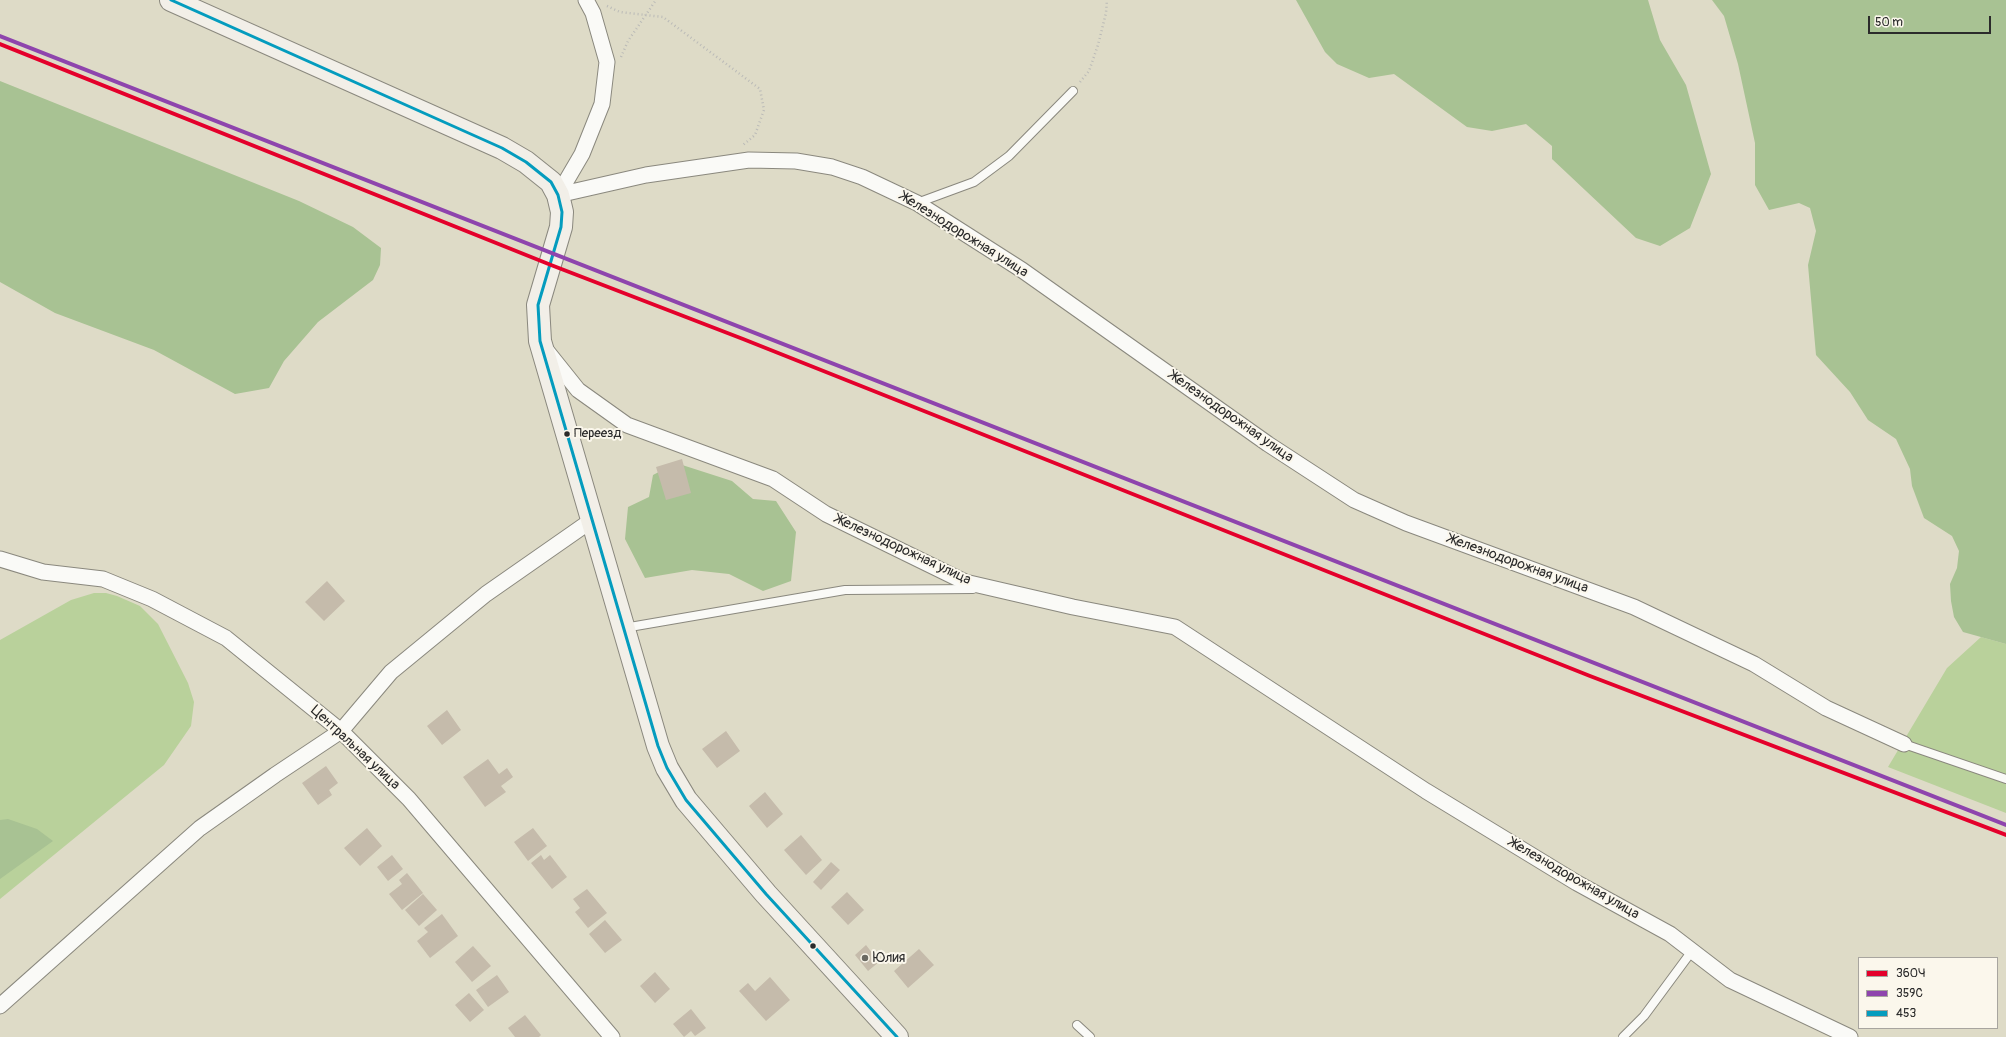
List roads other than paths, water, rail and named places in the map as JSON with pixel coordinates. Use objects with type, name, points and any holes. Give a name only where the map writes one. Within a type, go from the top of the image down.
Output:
[{"type":"main road","points":[[171,0],[502,148],[541,172],[551,182],[558,195],[562,212],[561,227],[538,305],[537,318],[540,341],[658,746],[667,768],[686,800],[766,894],[897,1037]]},
{"type":"street","points":[[558,195],[582,154],[602,104],[607,62],[593,13],[586,0]]},
{"type":"street","name":"Железнодорожная улица","points":[[558,195],[646,175],[749,160],[796,161],[832,167],[862,177],[917,203],[1022,270],[1268,444],[1354,500],[1406,523],[1634,607],[1754,664],[1826,708],[1904,744]]},
{"type":"street","name":"Железнодорожная улица","points":[[540,341],[578,390],[627,425],[773,479],[833,517],[965,582],[1073,607],[1175,627],[1426,791],[1576,883],[1670,934],[1730,980],[1850,1037]]},
{"type":"street","points":[[0,1006],[200,828],[341,731],[391,672],[486,594],[592,520]]},
{"type":"street","name":"Центральная улица","points":[[0,559],[43,572],[103,579],[152,599],[226,638],[341,731],[409,799],[612,1037]]},
{"type":"lane","points":[[917,203],[974,182],[1009,156],[1073,91]]},
{"type":"lane","points":[[623,628],[846,590],[994,589]]},
{"type":"lane","points":[[1904,744],[2006,779]]},
{"type":"lane","points":[[1623,1037],[1644,1016],[1692,951]]},
{"type":"lane","points":[[1077,1025],[1090,1037]]},
{"type":"place","name":"Переезд","points":[[567,434]]},
{"type":"place","name":"Юлия","points":[[865,958]]}]
